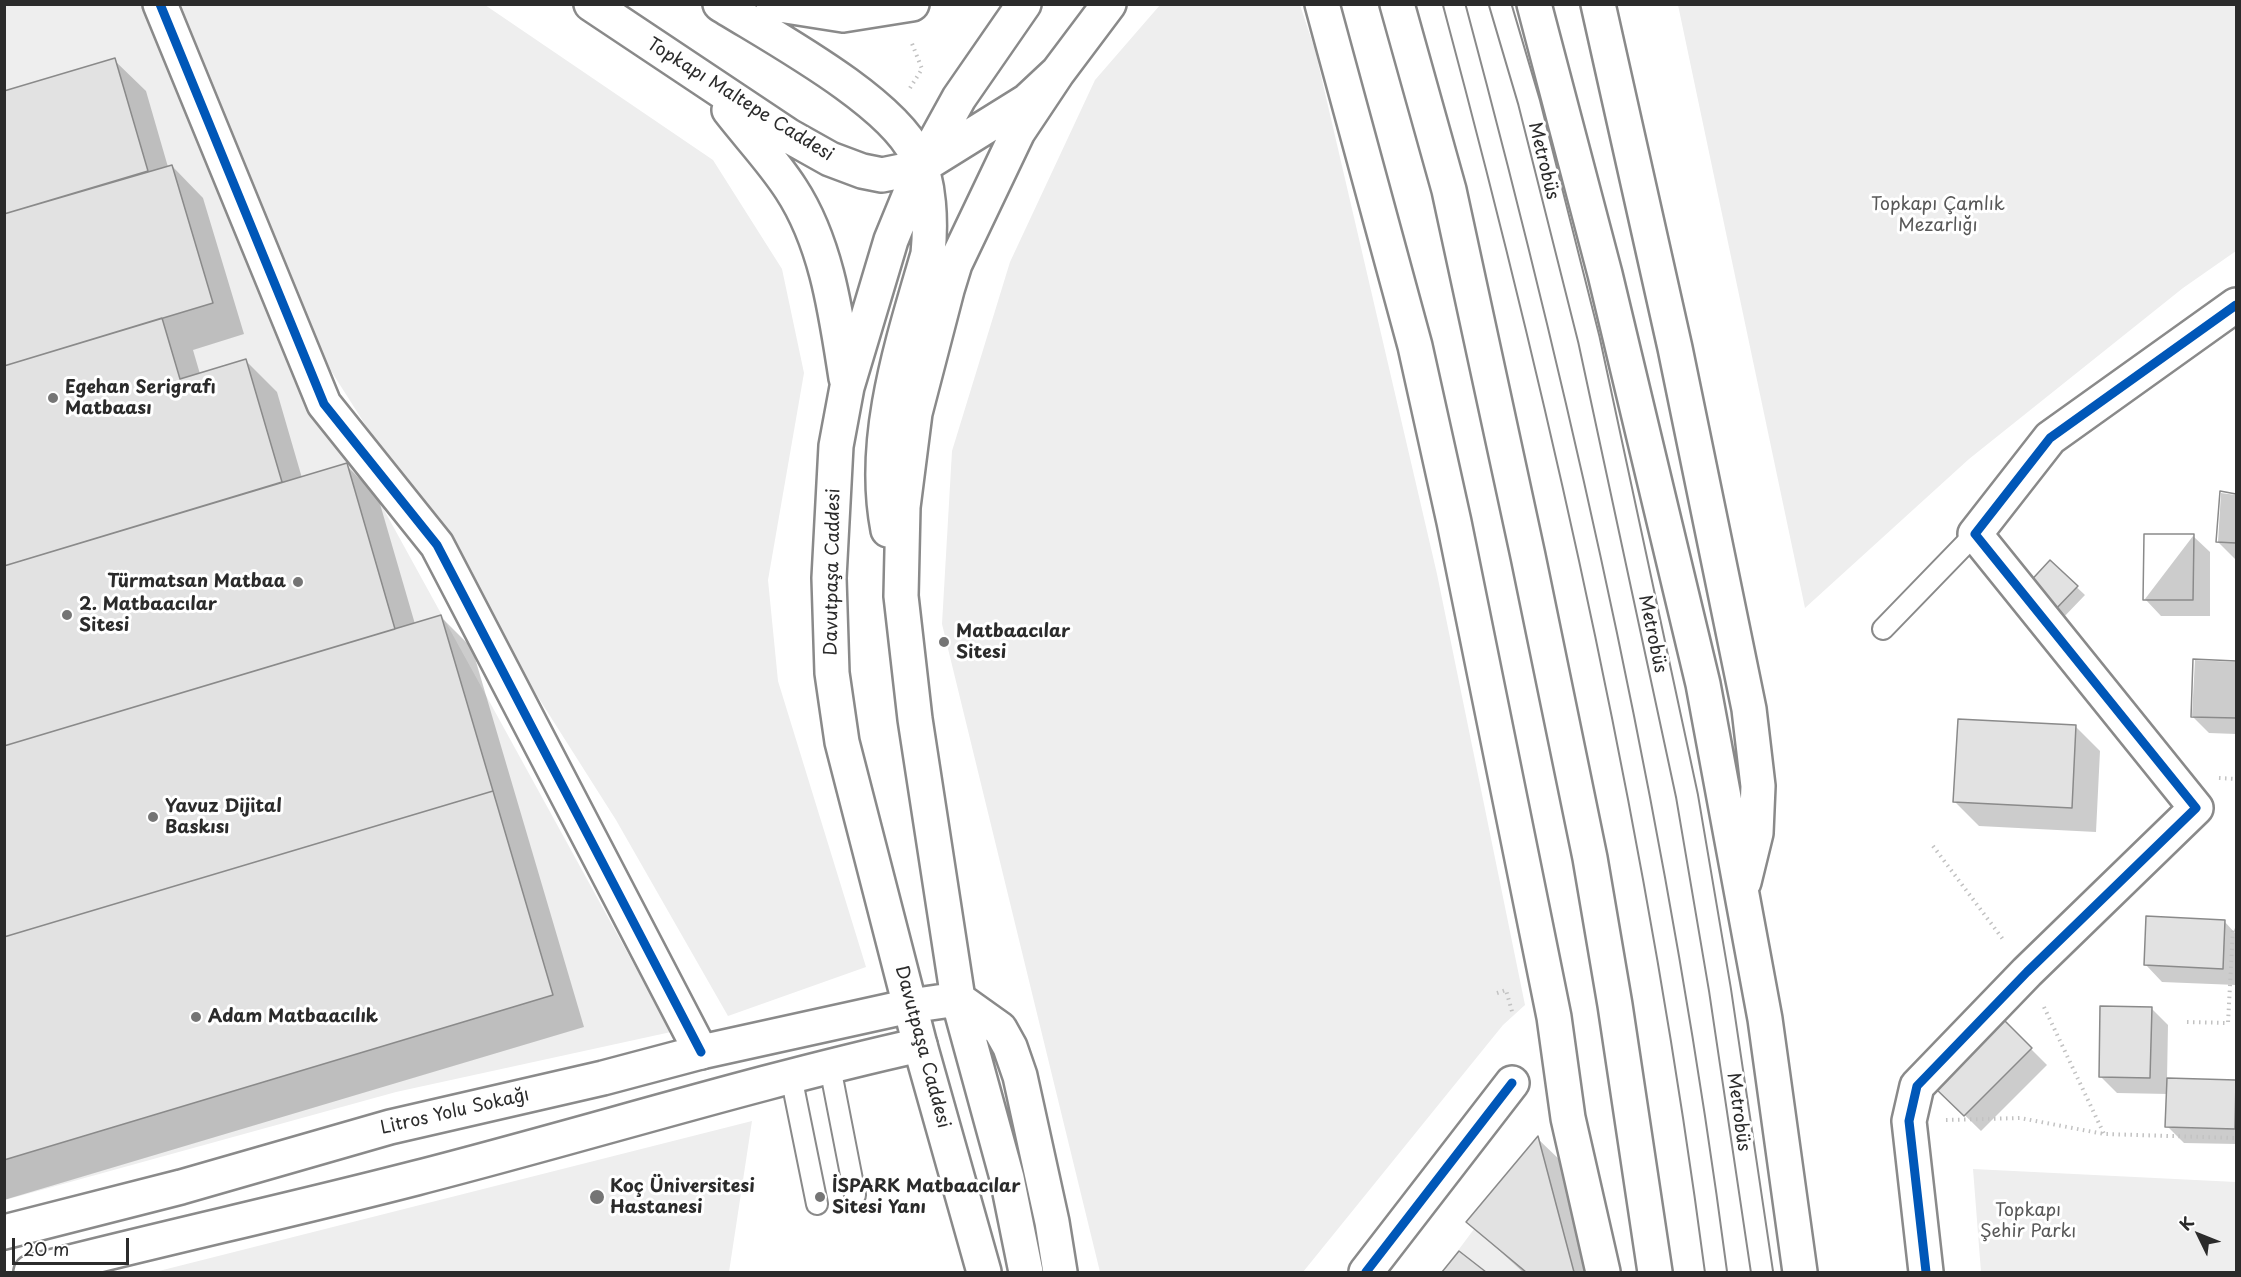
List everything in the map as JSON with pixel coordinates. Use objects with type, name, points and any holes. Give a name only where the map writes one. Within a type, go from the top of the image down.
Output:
[{"type":"main road","points":[[160,4],[324,404],[436,545],[701,1052]]},
{"type":"main road","name":"Topkapı Maltepe Caddesi","points":[[591,4],[707,82],[830,159],[862,171],[882,175],[921,167]]},
{"type":"main road","points":[[720,4],[827,70],[890,118],[909,141],[921,167],[929,225],[928,254],[893,386],[883,463],[886,519],[901,596],[917,730],[958,999],[1007,1178],[1026,1272]]},
{"type":"main road","points":[[773,4],[843,15],[912,4]]},
{"type":"main road","name":"Davutpaşa Caddesi","points":[[984,1272],[920,1045],[842,742],[832,673],[829,578],[836,446],[847,387],[891,240],[921,167],[959,98],[1024,4]]},
{"type":"main road","points":[[901,596],[903,507],[915,413],[955,264],[1018,132],[1058,72],[1109,4]]},
{"type":"main road","points":[[1322,4],[1414,346],[1452,511],[1554,1017],[1568,1118],[1604,1272]]},
{"type":"main road","points":[[1397,4],[1449,190],[1536,591],[1590,858],[1617,1016],[1655,1272]]},
{"type":"main road","points":[[1534,4],[1602,262],[1703,684],[1765,1019],[1800,1272]]},
{"type":"main road","points":[[1598,4],[1674,348],[1749,709],[1758,786],[1756,833],[1741,892]]},
{"type":"main road","points":[[921,167],[1027,101],[1058,72]]},
{"type":"main road","points":[[707,82],[792,190],[810,225],[824,263],[847,387]]},
{"type":"main road","points":[[1926,1272],[1909,1121],[1917,1086],[2027,972],[2196,808],[1975,534],[2050,438],[2236,305]]},
{"type":"main road","points":[[958,999],[1000,1029],[1010,1047],[1023,1087],[1060,1272]]},
{"type":"main road","name":"Litros Yolu Sokağı","points":[[4,1232],[181,1187],[390,1127],[701,1052],[910,1006],[958,999]]},
{"type":"main road","points":[[30,1272],[194,1230],[415,1179],[791,1076],[968,1035]]},
{"type":"main road","points":[[1366,1272],[1512,1083]]},
{"type":"lane","points":[[1454,4],[1491,140],[1560,432],[1618,695],[1698,1140],[1716,1272]]},
{"type":"lane","name":"Metrobüs","points":[[1500,4],[1528,102],[1589,340],[1687,796],[1722,1001],[1762,1272]]},
{"type":"lane","points":[[1883,629],[1975,534]]},
{"type":"lane","points":[[830,1067],[855,1195]]},
{"type":"lane","points":[[791,1076],[817,1204]]},
{"type":"path","points":[[2187,1022],[2228,1023],[2233,928],[2236,928]]},
{"type":"path","points":[[1497,993],[1506,990],[1511,1006]]},
{"type":"path","points":[[1909,1121],[2020,1118],[2104,1134],[2236,1138]]},
{"type":"shaded area","points":[[5,5],[485,5],[713,160],[782,269],[804,373],[768,580],[778,681],[866,967],[728,1016],[616,820],[328,366],[298,387],[355,457],[671,1032],[396,1092],[5,1200]]},
{"type":"shaded area","points":[[1160,5],[1300,5],[1315,50],[1437,574],[1525,1005],[1503,1025],[1303,1272],[1100,1272],[942,624],[952,451],[1010,262],[1095,80]]},
{"type":"shaded area","name":"Topkapı Çamlık Mezarlığı","points":[[1678,5],[2236,5],[2236,251],[2183,288],[1969,459],[1805,608]]},
{"type":"shaded area","name":"Koç Üniversitesi Hastanesi","points":[[752,1121],[729,1272],[155,1272]]},
{"type":"shaded area","points":[[1530,1154],[1554,1272],[1442,1272]]},
{"type":"shaded area","name":"Topkapı Şehir Parkı","points":[[1973,1169],[2236,1182],[2236,1272],[1981,1272]]},
{"type":"building","points":[[115,58],[148,171],[4,214],[4,91]]},
{"type":"building","points":[[172,165],[213,303],[4,366],[4,214]]},
{"type":"building","points":[[162,318],[180,379],[246,359],[282,482],[4,566],[4,366]]},
{"type":"building","points":[[347,463],[395,629],[4,746],[4,566]]},
{"type":"building","points":[[2220,491],[2236,494],[2236,543],[2216,542]]},
{"type":"building","points":[[2220,491],[2236,494],[2236,543],[2216,542]]},
{"type":"building","points":[[2144,534],[2194,534],[2193,600],[2143,600]]},
{"type":"building","points":[[2144,534],[2194,534],[2193,600],[2143,600]]},
{"type":"building","points":[[2050,560],[2078,586],[2052,613],[2025,587]]},
{"type":"building","points":[[441,615],[493,791],[4,937],[4,746]]},
{"type":"building","points":[[2193,659],[2236,661],[2236,718],[2191,717]]},
{"type":"building","points":[[2193,659],[2236,661],[2236,718],[2191,717]]},
{"type":"building","points":[[1958,719],[2076,725],[2072,808],[1953,802]]},
{"type":"building","points":[[493,791],[553,995],[4,1160],[4,937]]},
{"type":"building","points":[[2146,916],[2225,920],[2223,969],[2144,965]]},
{"type":"building","points":[[2100,1006],[2152,1007],[2150,1078],[2099,1077]]},
{"type":"building","points":[[2003,1019],[2032,1048],[1964,1116],[1935,1088]]},
{"type":"building","points":[[2167,1078],[2236,1080],[2235,1129],[2165,1127]]},
{"type":"building","points":[[1538,1136],[1574,1272],[1526,1272],[1466,1222]]},
{"type":"building","points":[[1459,1251],[1486,1272],[1442,1272]]},
{"type":"cycle path","points":[[160,4],[324,404],[437,545],[701,1052]]},
{"type":"cycle path","points":[[1926,1272],[1909,1121],[1917,1086],[2027,972],[2196,808],[1975,534],[2050,438],[2236,305]]},
{"type":"cycle path","points":[[1366,1272],[1512,1083]]},
{"type":"place","name":"Egehan Serigrafı Matbaası","points":[[53,398]]},
{"type":"place","name":"Türmatsan Matbaa","points":[[298,582]]},
{"type":"place","name":"2. Matbaacılar Sitesi","points":[[67,615]]},
{"type":"place","name":"Matbaacılar Sitesi","points":[[944,642]]},
{"type":"place","name":"Yavuz Dijital Baskısı","points":[[153,817]]},
{"type":"place","name":"Adam Matbaacılık","points":[[196,1017]]},
{"type":"place","name":"Koç Üniversitesi Hastanesi","points":[[597,1197]]},
{"type":"place","name":"İSPARK Matbaacılar Sitesi Yanı","points":[[820,1197]]}]
